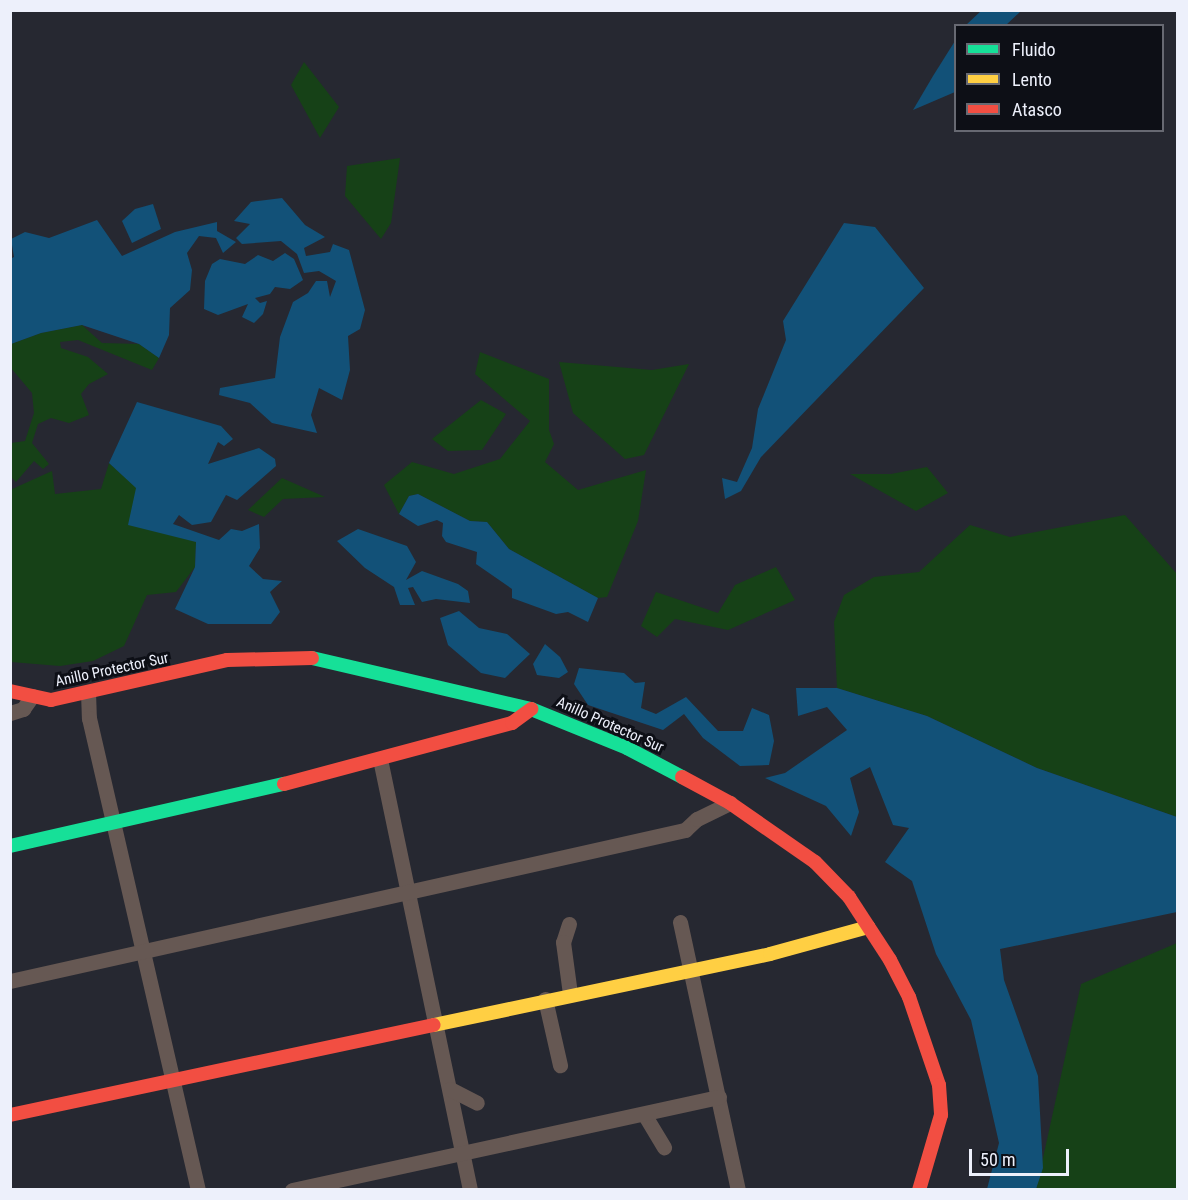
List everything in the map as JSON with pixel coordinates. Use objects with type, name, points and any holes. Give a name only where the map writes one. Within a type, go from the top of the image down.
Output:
[{"type":"street","name":"Anillo Protector Sur","points":[[10,692],[51,700],[227,660],[323,658],[531,709],[627,748],[730,803],[815,862],[849,897],[909,997],[939,1085],[941,1116],[936,1141],[919,1190]]},
{"type":"street","points":[[88,692],[89,718],[146,950],[198,1190]]},
{"type":"street","points":[[10,713],[23,709],[32,696]]},
{"type":"street","points":[[10,846],[380,759],[512,723],[531,709]]},
{"type":"street","points":[[380,759],[470,1190]]},
{"type":"street","points":[[10,981],[408,890],[685,830],[697,819],[730,803]]},
{"type":"street","points":[[680,922],[719,1097],[732,1130],[738,1190]]},
{"type":"street","points":[[569,924],[563,942],[570,994]]},
{"type":"street","points":[[10,1115],[544,999],[770,954],[868,927]]},
{"type":"street","points":[[544,999],[560,1065]]},
{"type":"street","points":[[450,1089],[477,1103]]},
{"type":"street","points":[[292,1190],[719,1097]]},
{"type":"street","points":[[644,1114],[664,1147]]},
{"type":"green space","points":[[304,62],[339,107],[320,138],[291,85]]},
{"type":"green space","points":[[400,158],[391,223],[381,239],[345,196],[347,166]]},
{"type":"green space","points":[[82,325],[102,343],[139,344],[159,358],[152,370],[78,340],[60,342],[61,348],[88,357],[108,374],[89,384],[81,394],[89,415],[69,423],[51,418],[38,424],[32,443],[49,464],[43,469],[34,461],[16,482],[11,477],[11,443],[25,441],[34,413],[32,393],[11,368],[11,344],[41,333]]},
{"type":"green space","points":[[480,352],[549,379],[549,430],[554,444],[545,462],[578,490],[646,470],[638,521],[607,597],[598,598],[509,549],[487,522],[470,521],[418,494],[409,496],[399,514],[384,485],[412,462],[454,474],[500,459],[530,421],[475,374]]},
{"type":"green space","points":[[559,362],[652,370],[689,364],[644,455],[625,459],[573,413]]},
{"type":"green space","points":[[481,400],[506,414],[482,450],[448,451],[432,439]]},
{"type":"green space","points":[[109,463],[137,488],[166,532],[196,542],[195,567],[176,592],[147,595],[124,646],[93,661],[60,666],[11,662],[10,490],[52,471],[55,494],[101,489]]},
{"type":"green space","points":[[927,467],[948,493],[916,511],[850,474],[891,474]]},
{"type":"green space","points":[[282,478],[325,497],[283,499],[264,517],[248,510]]},
{"type":"green space","points":[[1125,515],[1177,574],[1177,817],[1037,768],[927,716],[837,688],[834,622],[844,595],[874,577],[919,572],[970,525],[1010,537]]},
{"type":"green space","points":[[776,567],[795,600],[728,630],[675,619],[657,637],[641,626],[656,592],[718,613],[735,585]]},
{"type":"green space","points":[[1177,943],[1177,1189],[1036,1190],[1081,984]]},
{"type":"water","points":[[981,10],[1021,11],[1007,24],[967,24]]},
{"type":"water","points":[[954,43],[954,92],[913,110]]},
{"type":"water","points":[[282,198],[305,225],[325,237],[304,248],[306,256],[330,252],[333,244],[349,250],[365,310],[360,329],[348,336],[350,370],[342,400],[319,388],[311,415],[317,433],[272,423],[250,403],[219,395],[220,388],[275,378],[280,337],[293,302],[308,293],[316,281],[327,281],[330,297],[336,281],[319,271],[304,273],[297,254],[281,241],[242,244],[236,238],[250,224],[234,221],[251,202]]},
{"type":"water","points":[[153,204],[161,229],[132,243],[122,221],[135,209]]},
{"type":"water","points":[[97,220],[122,256],[175,232],[217,222],[217,231],[236,242],[223,253],[216,238],[199,236],[187,253],[192,270],[190,290],[170,308],[169,335],[159,358],[139,344],[82,325],[41,333],[11,344],[10,259],[14,257],[11,239],[25,232],[49,238]]},
{"type":"water","points":[[844,223],[875,227],[924,288],[761,457],[741,491],[725,499],[722,478],[737,482],[752,448],[758,409],[786,340],[783,321]]},
{"type":"water","points":[[285,253],[294,259],[303,280],[290,289],[275,287],[270,294],[255,298],[260,303],[267,301],[263,314],[254,323],[242,317],[248,304],[218,315],[204,309],[205,281],[212,264],[220,259],[245,264],[258,255],[273,261]]},
{"type":"water","points":[[137,402],[221,426],[233,439],[224,446],[218,442],[208,464],[259,448],[275,459],[276,466],[237,500],[226,495],[211,522],[192,525],[179,515],[173,524],[219,540],[231,529],[242,531],[259,524],[260,548],[249,566],[263,579],[282,581],[270,592],[280,612],[271,624],[208,624],[175,609],[195,567],[196,542],[128,525],[136,488],[109,463]]},
{"type":"water","points":[[418,494],[470,521],[487,522],[509,549],[598,598],[588,622],[568,612],[556,614],[512,598],[512,589],[476,564],[477,552],[446,542],[442,536],[443,523],[437,520],[418,526],[399,514],[409,496]]},
{"type":"water","points":[[358,529],[407,546],[416,562],[406,580],[422,571],[458,584],[468,591],[470,603],[436,599],[422,602],[413,587],[408,588],[415,605],[400,605],[394,587],[365,568],[337,541]]},
{"type":"water","points":[[459,611],[479,628],[507,634],[530,654],[505,678],[481,673],[448,645],[440,618]]},
{"type":"water","points":[[545,644],[560,657],[568,672],[559,678],[537,675],[533,664]]},
{"type":"water","points":[[579,668],[624,673],[635,683],[645,682],[641,708],[656,714],[686,697],[718,731],[743,731],[752,708],[769,715],[774,741],[769,765],[740,766],[703,738],[684,714],[663,730],[588,705],[574,684]]},
{"type":"water","points":[[796,688],[837,688],[927,716],[1037,768],[1177,817],[1177,912],[1000,949],[1004,980],[1038,1076],[1043,1168],[1036,1189],[987,1189],[999,1143],[971,1020],[936,954],[912,881],[885,862],[909,828],[893,825],[870,767],[850,778],[859,812],[851,836],[826,806],[765,778],[785,773],[847,730],[827,707],[798,716]]},
{"type":"traffic: fast","points":[[312,658],[531,709],[627,748],[682,777]]},
{"type":"traffic: fast","points":[[10,846],[284,784]]},
{"type":"traffic: slow","points":[[434,1025],[770,954],[868,927]]},
{"type":"traffic: jam","points":[[10,691],[51,700],[227,660],[312,658]]},
{"type":"traffic: jam","points":[[284,784],[512,723],[531,709]]},
{"type":"traffic: jam","points":[[682,777],[730,803],[815,862],[849,897],[890,960],[909,997],[939,1085],[941,1115],[919,1190]]},
{"type":"traffic: jam","points":[[10,1115],[434,1025]]}]
